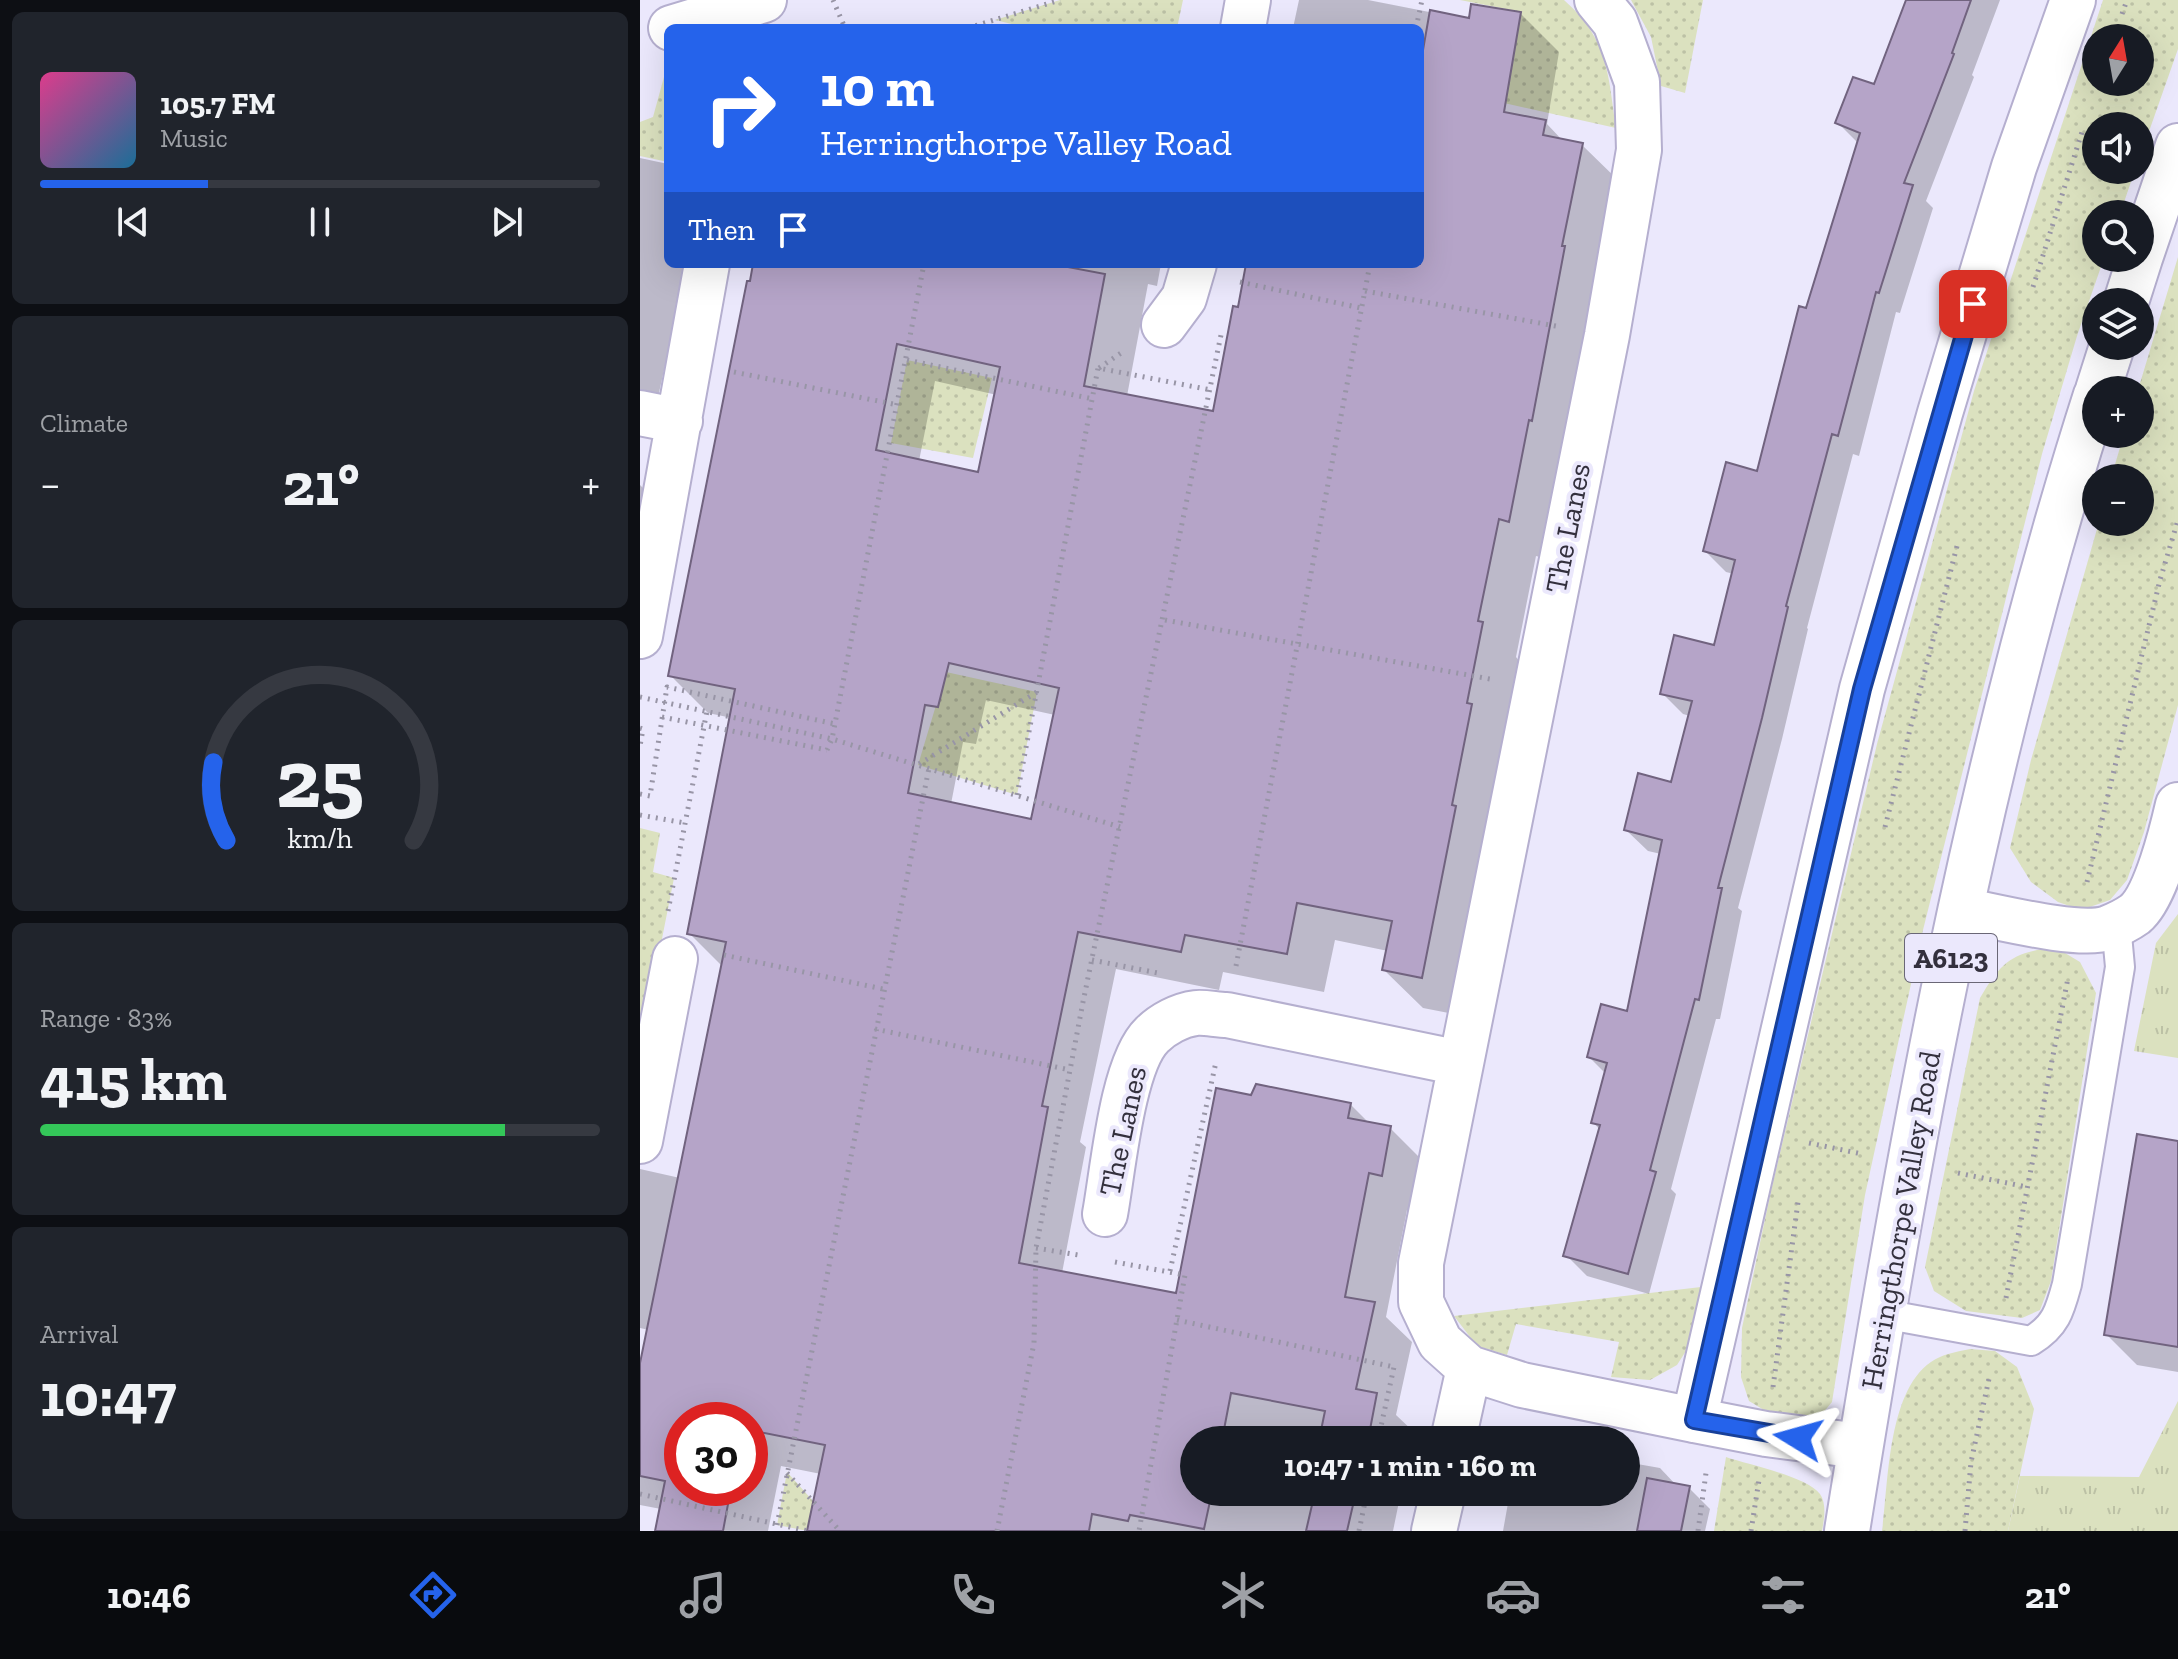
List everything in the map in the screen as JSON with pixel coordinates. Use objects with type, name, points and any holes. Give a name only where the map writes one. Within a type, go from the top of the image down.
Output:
[{"type":"street","points":[[699,24],[721,21],[764,0]]},
{"type":"street","points":[[1244,24],[1248,0]]},
{"type":"street","name":"The Lanes","points":[[1597,0],[1615,22],[1637,82],[1639,150],[1607,335],[1421,1263],[1421,1302],[1440,1342],[1469,1368],[1522,1385],[1703,1422],[1860,1446]]},
{"type":"street","points":[[1703,1422],[1862,689],[2014,167],[2073,0]]},
{"type":"street","points":[[640,37],[664,30]]},
{"type":"street","points":[[2154,217],[2178,146]]},
{"type":"street","points":[[640,636],[660,417],[690,362],[706,268]]},
{"type":"street","points":[[1164,325],[1184,298],[1194,268]]},
{"type":"street","name":"Herringthorpe Valley Road","points":[[1847,1531],[1909,1164],[1961,910],[2009,705],[2082,438]]},
{"type":"street","points":[[1961,910],[2097,927],[2137,912],[2155,881],[2175,828]]},
{"type":"street","points":[[640,1141],[673,951]]},
{"type":"street","name":"The Lanes","points":[[1105,1214],[1125,1101],[1135,1063],[1150,1036],[1170,1021],[1196,1013],[1227,1015],[1460,1063]]},
{"type":"street","points":[[1456,1426],[1469,1368]]},
{"type":"street","points":[[1434,1531],[1440,1506]]},
{"type":"lane","points":[[1883,1314],[2031,1341],[2047,1332],[2060,1310],[2067,1284],[2120,967],[2119,940],[2097,927]]},
{"type":"path","points":[[833,0],[843,24]]},
{"type":"path","points":[[981,24],[1060,0]]},
{"type":"path","points":[[1417,24],[1422,0]]},
{"type":"path","points":[[2033,289],[2082,132]]},
{"type":"path","points":[[662,717],[827,750],[835,724],[923,268]]},
{"type":"path","points":[[1198,268],[1361,308]]},
{"type":"path","points":[[1170,1271],[1227,1015],[1369,268]]},
{"type":"path","points":[[1365,291],[1607,335]]},
{"type":"path","points":[[997,1531],[1034,1343],[1036,1248],[1223,328]]},
{"type":"path","points":[[907,360],[1093,399]]},
{"type":"path","points":[[690,362],[898,405]]},
{"type":"path","points":[[1017,795],[1098,368],[1211,390]]},
{"type":"path","points":[[1965,1531],[1971,1462],[2097,927],[2160,580],[2178,520]]},
{"type":"path","points":[[1884,830],[1958,543]]},
{"type":"path","points":[[1165,620],[1535,688]]},
{"type":"path","points":[[640,794],[650,796],[667,687],[835,724]]},
{"type":"path","points":[[918,765],[1037,692]]},
{"type":"path","points":[[640,697],[832,739],[1120,827]]},
{"type":"path","points":[[707,711],[666,919],[673,951],[883,989]]},
{"type":"path","points":[[640,728],[643,729],[640,746]]},
{"type":"path","points":[[777,1525],[929,768]]},
{"type":"path","points":[[640,815],[685,823]]},
{"type":"path","points":[[875,1029],[1070,1070]]},
{"type":"path","points":[[1804,1157],[1806,1142]]},
{"type":"path","points":[[1751,1531],[1800,1187]]},
{"type":"path","points":[[1036,1248],[1081,1256]]},
{"type":"path","points":[[1111,1261],[1185,1275],[1139,1531]]},
{"type":"path","points":[[1177,1320],[1394,1367]]},
{"type":"path","points":[[1698,1531],[1703,1422]]},
{"type":"path","points":[[787,1472],[840,1531]]},
{"type":"path","points":[[640,1494],[808,1531]]},
{"type":"path","points":[[1359,1531],[1364,1506]]},
{"type":"green space","points":[[1060,0],[1183,0],[1178,24],[1012,24],[995,20]]},
{"type":"green space","points":[[1460,0],[1564,0],[1579,14],[1598,43],[1608,73],[1616,128],[1504,103],[1521,12]]},
{"type":"green space","points":[[1631,0],[1703,0],[1685,93],[1661,86],[1651,37]]},
{"type":"green space","points":[[2103,0],[2178,0],[2178,49],[2154,117],[2154,112],[2082,112],[2082,184],[2130,184],[2125,200],[2082,200],[2082,272],[2099,272],[2094,288],[2082,288],[2082,322],[2042,454],[1921,938],[1865,1195],[1832,1402],[1817,1420],[1769,1413],[1749,1401],[1741,1377],[1742,1328],[1771,1191],[1877,744],[1974,391],[2082,64],[2082,96],[2154,96],[2154,24],[2095,24]]},
{"type":"green space","points":[[664,77],[664,161],[640,156],[640,122],[653,117]]},
{"type":"green space","points":[[2178,257],[2178,705],[2144,832],[2127,880],[2110,900],[2081,910],[2058,902],[2031,882],[2010,848],[2031,760],[2095,536],[2154,536],[2154,464],[2115,464],[2120,448],[2154,448],[2154,376],[2142,376],[2147,360],[2154,360],[2154,337]]},
{"type":"green space","points":[[907,360],[992,378],[973,458],[891,443]]},
{"type":"green space","points":[[946,672],[1037,692],[1017,795],[918,765]]},
{"type":"green space","points":[[640,828],[660,833],[653,872],[674,878],[640,1050]]},
{"type":"green space","points":[[2178,914],[2178,1058],[2134,1051],[2156,943]]},
{"type":"green space","points":[[2055,947],[2080,962],[2096,993],[2051,1281],[2040,1310],[2022,1318],[1966,1311],[1934,1291],[1925,1267],[1980,998],[2009,961],[2028,952]]},
{"type":"green space","points":[[1701,1287],[1693,1340],[1677,1365],[1650,1380],[1611,1377],[1619,1342],[1516,1324],[1507,1355],[1477,1346],[1454,1316]]},
{"type":"green space","points":[[1970,1349],[1995,1351],[2017,1367],[2034,1409],[2008,1531],[1882,1531],[1894,1434],[1910,1387],[1923,1369],[1940,1357]]},
{"type":"green space","points":[[2178,1401],[2178,1531],[2008,1531],[2020,1476],[2139,1477]]},
{"type":"green space","points":[[1726,1457],[1790,1476],[1813,1488],[1824,1502],[1822,1531],[1714,1531]]},
{"type":"green space","points":[[787,1472],[840,1531],[808,1531],[777,1525]]},
{"type":"building","points":[[1906,0],[1971,0],[1954,54],[1904,183],[1913,185],[1879,293],[1876,292],[1838,436],[1832,434],[1786,606],[1762,718],[1718,888],[1722,888],[1699,1000],[1695,999],[1650,1170],[1656,1172],[1628,1274],[1563,1256],[1600,1125],[1591,1123],[1607,1063],[1587,1057],[1601,1004],[1627,1011],[1662,840],[1624,830],[1638,773],[1671,782],[1692,701],[1660,694],[1674,635],[1714,645],[1735,560],[1703,551],[1726,462],[1757,471],[1799,306],[1806,308],[1860,133],[1835,123],[1853,77],[1874,84]]},
{"type":"building","points":[[1471,4],[1521,12],[1504,112],[1546,120],[1543,135],[1583,143],[1532,421],[1529,420],[1509,522],[1499,519],[1478,621],[1483,622],[1467,703],[1472,704],[1452,805],[1456,806],[1422,978],[1382,970],[1392,921],[1297,903],[1287,954],[1185,935],[1181,952],[1078,932],[1042,1106],[1048,1107],[1019,1263],[1176,1293],[1216,1088],[1251,1095],[1256,1084],[1351,1103],[1348,1118],[1391,1126],[1382,1176],[1369,1173],[1345,1297],[1375,1302],[1356,1389],[1377,1393],[1371,1426],[1322,1426],[1325,1411],[1231,1393],[1225,1426],[1180,1426],[1180,1506],[1209,1506],[1204,1529],[1130,1515],[1128,1521],[1092,1514],[1089,1531],[807,1531],[825,1445],[768,1434],[768,1402],[664,1402],[664,1481],[640,1476],[640,1363],[726,942],[687,934],[735,689],[668,676],[747,281],[750,281],[752,268],[1073,268],[1105,274],[1084,386],[1213,411],[1233,306],[1238,307],[1245,268],[1424,268],[1424,44],[1430,10],[1469,18]],"holes":[[[897,344],[1000,367],[978,472],[876,450]],[[949,663],[1059,688],[1031,819],[908,793],[925,705],[938,707]]]},
{"type":"building","points":[[2137,1134],[2178,1141],[2178,1347],[2104,1335]]},
{"type":"building","points":[[1647,1478],[1690,1486],[1681,1531],[1637,1531]]},
{"type":"building","points":[[664,1486],[664,1506],[728,1506],[723,1531],[655,1531]]},
{"type":"building","points":[[1312,1506],[1353,1506],[1347,1531],[1306,1531]]},
{"type":"route","points":[[1798,1438],[1694,1420],[1862,689],[1973,304]]}]
